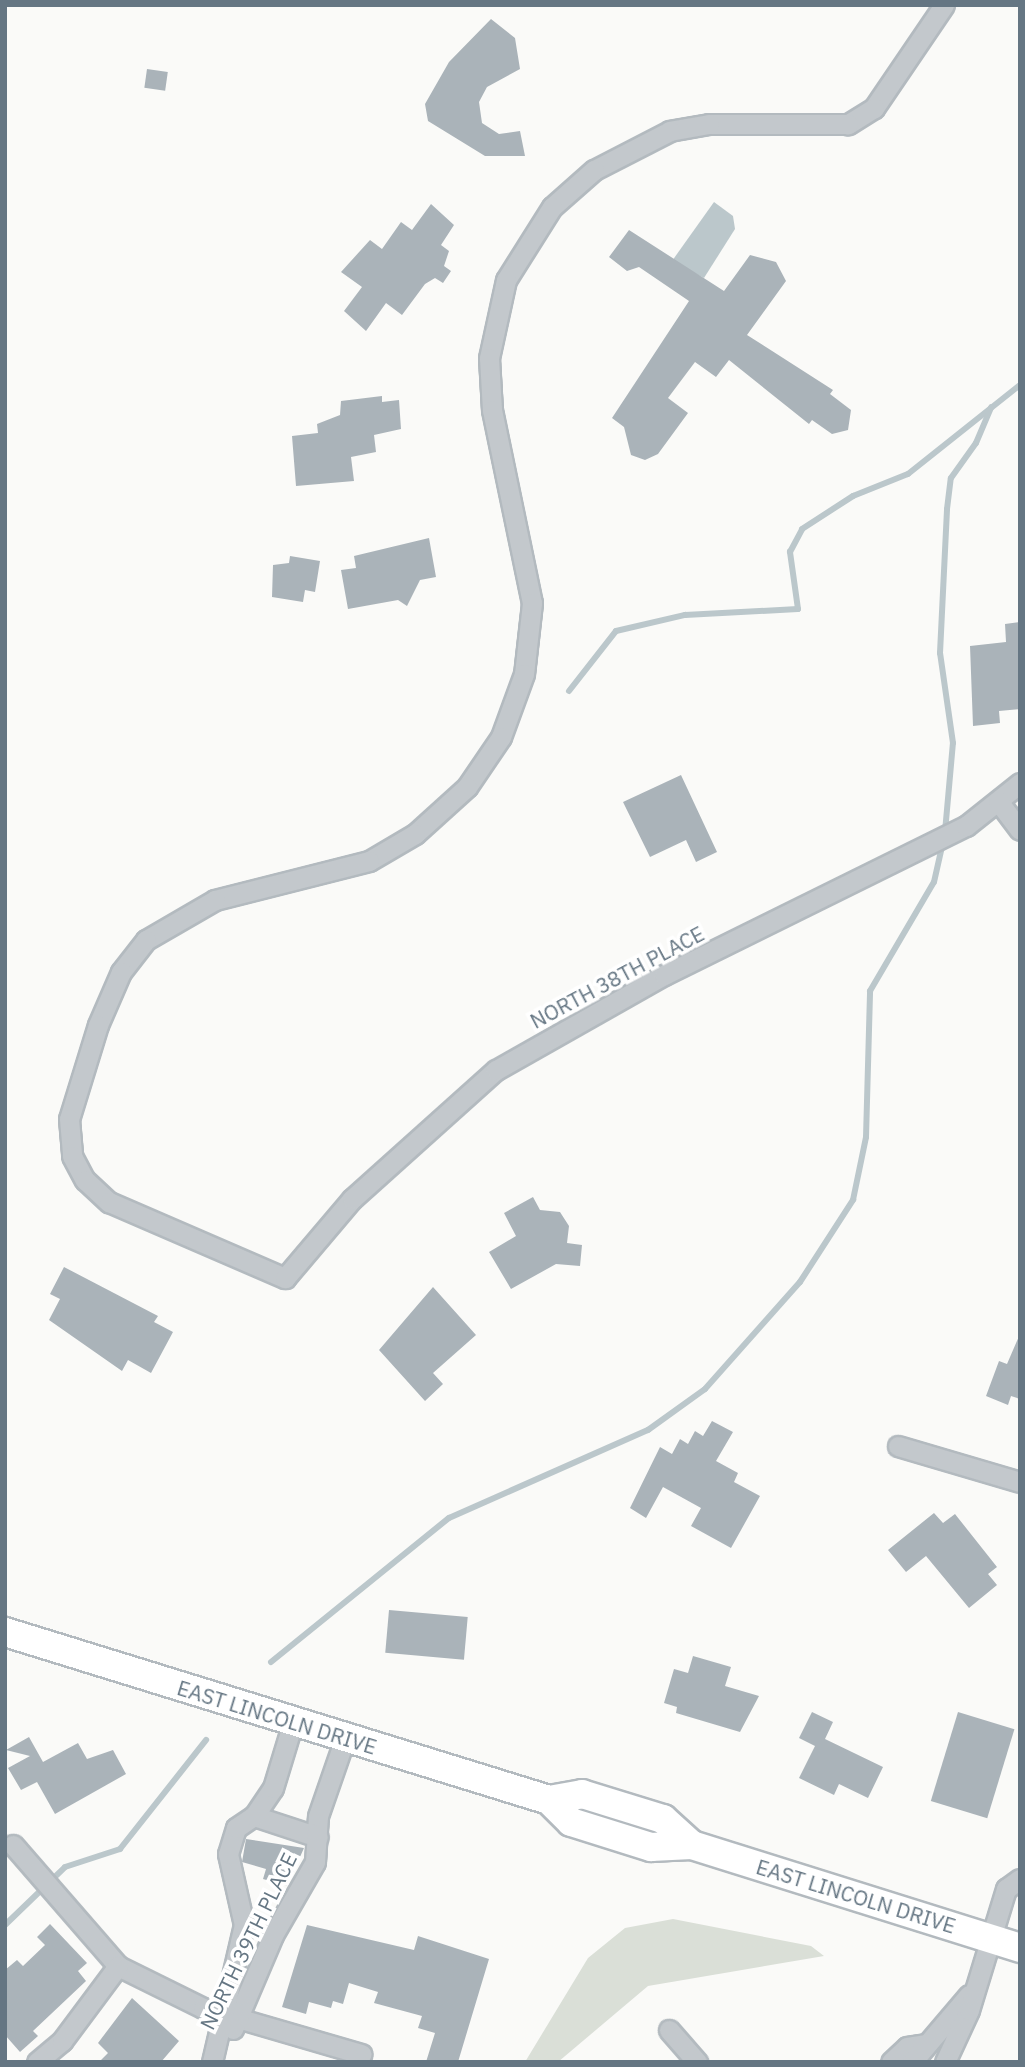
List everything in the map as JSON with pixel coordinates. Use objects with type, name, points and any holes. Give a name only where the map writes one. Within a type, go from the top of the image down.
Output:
[{"type":"main road","name":"EAST LINCOLN DRIVE","points":[[5,1632],[549,1800],[582,1794],[663,1819],[692,1845],[1020,1948]]},
{"type":"street","name":"NORTH 38TH PLACE","points":[[944,5],[874,108],[848,124],[709,124],[670,131],[594,170],[552,207],[506,280],[489,358],[492,410],[532,603],[524,674],[501,737],[467,787],[415,834],[369,861],[215,900],[146,940],[121,972],[69,1119],[72,1156],[85,1180],[109,1202],[285,1278],[352,1199],[496,1070],[664,975],[966,826],[1020,783]]},
{"type":"street","points":[[998,801],[1020,830]]},
{"type":"street","points":[[898,1446],[1020,1482]]},
{"type":"street","name":"NORTH 39TH PLACE","points":[[231,2017],[244,1925],[228,1854],[236,1828],[254,1816],[273,1788],[293,1722]]},
{"type":"street","name":"NORTH 39TH PLACE","points":[[231,2017],[273,1935],[315,1862],[318,1816],[345,1738]]},
{"type":"street","name":"NORTH 39TH PLACE","points":[[254,1816],[318,1837]]},
{"type":"street","points":[[13,1845],[65,1911],[118,1966],[231,2017],[361,2054]]},
{"type":"street","points":[[945,2062],[969,2010],[972,1984],[1006,1889],[1020,1879]]},
{"type":"street","points":[[37,2062],[62,2041],[118,1966]]},
{"type":"street","points":[[912,2062],[972,1984]]},
{"type":"street","points":[[669,2030],[697,2062]]},
{"type":"street","points":[[891,2062],[907,2047],[927,2043]]},
{"type":"shaded area","points":[[714,202],[733,216],[735,229],[704,278],[672,261]]},
{"type":"shaded area","points":[[673,1919],[811,1946],[824,1956],[648,1986],[558,2062],[525,2062],[588,1958],[625,1928]]},
{"type":"building","points":[[491,19],[515,38],[520,69],[487,87],[479,102],[482,123],[499,134],[520,131],[525,156],[485,156],[428,121],[425,104],[449,62]]},
{"type":"building","points":[[147,69],[168,72],[165,91],[144,88]]},
{"type":"building","points":[[431,204],[454,225],[441,245],[449,251],[444,266],[451,271],[443,283],[435,278],[425,284],[402,315],[386,303],[366,331],[344,311],[362,287],[341,272],[370,240],[382,249],[401,222],[412,230]]},
{"type":"building","points":[[629,230],[724,291],[750,255],[776,262],[786,281],[747,335],[833,390],[830,394],[851,410],[848,430],[832,434],[812,420],[809,424],[729,360],[716,377],[695,362],[668,398],[688,413],[658,454],[645,460],[631,455],[624,427],[612,418],[689,301],[639,267],[627,271],[609,257]]},
{"type":"building","points":[[382,396],[382,402],[399,400],[401,429],[374,435],[376,452],[351,457],[354,481],[296,486],[292,436],[318,433],[317,424],[340,415],[341,401]]},
{"type":"building","points":[[429,538],[436,577],[420,580],[407,606],[398,600],[348,609],[341,570],[356,568],[354,556]]},
{"type":"building","points":[[290,556],[320,561],[315,592],[305,590],[303,602],[272,597],[273,565],[289,563]]},
{"type":"building","points":[[1020,622],[1020,709],[999,711],[1000,723],[973,726],[970,646],[1006,642],[1005,624]]},
{"type":"building","points":[[681,775],[717,852],[696,862],[686,840],[650,857],[623,802]]},
{"type":"building","points":[[533,1197],[540,1210],[560,1212],[569,1226],[567,1243],[582,1245],[580,1266],[556,1264],[511,1289],[489,1252],[516,1236],[504,1213]]},
{"type":"building","points":[[64,1267],[158,1316],[154,1322],[173,1332],[151,1373],[128,1360],[122,1371],[49,1320],[60,1299],[50,1294]]},
{"type":"building","points":[[433,1287],[476,1335],[433,1373],[443,1384],[425,1401],[379,1350]]},
{"type":"building","points":[[1020,1334],[1020,1399],[1011,1396],[1008,1405],[986,1396],[999,1361],[1007,1364]]},
{"type":"building","points":[[712,1421],[733,1432],[716,1461],[738,1473],[734,1482],[760,1496],[731,1548],[691,1526],[701,1508],[663,1487],[646,1518],[630,1508],[660,1447],[672,1454],[680,1439],[688,1444],[695,1431],[703,1436]]},
{"type":"building","points":[[934,1513],[943,1523],[955,1514],[997,1567],[988,1574],[997,1585],[969,1608],[926,1556],[906,1572],[888,1550]]},
{"type":"building","points":[[389,1610],[468,1617],[464,1660],[385,1653]]},
{"type":"building","points":[[693,1656],[731,1667],[725,1686],[759,1696],[740,1732],[676,1713],[677,1707],[664,1703],[674,1669],[688,1673]]},
{"type":"building","points":[[812,1712],[833,1722],[825,1739],[883,1767],[868,1798],[839,1784],[834,1795],[799,1778],[815,1746],[799,1738]]},
{"type":"building","points":[[958,1712],[1014,1729],[987,1818],[931,1801]]},
{"type":"building","points":[[29,1737],[43,1762],[78,1743],[87,1759],[113,1750],[126,1774],[55,1814],[37,1782],[21,1790],[8,1768],[30,1756],[6,1750]]},
{"type":"building","points":[[246,1839],[304,1848],[287,1886],[263,1879],[266,1869],[242,1862]]},
{"type":"building","points":[[50,1924],[87,1963],[78,1971],[86,1981],[33,2031],[38,2036],[20,2052],[5,2035],[5,1970],[17,1960],[23,1966],[45,1945],[37,1937]]},
{"type":"building","points":[[307,1925],[414,1950],[418,1936],[489,1959],[458,2062],[426,2062],[435,2033],[418,2028],[422,2016],[374,2003],[378,1992],[349,1983],[343,2004],[333,2001],[331,2008],[309,2002],[306,2014],[282,2007]]},
{"type":"building","points":[[132,1998],[179,2041],[161,2062],[99,2062],[108,2053],[98,2043]]},
{"type":"waterway","points":[[569,691],[616,631],[685,615],[798,609],[790,552],[802,529],[853,496],[908,474],[1020,385]]},
{"type":"waterway","points":[[945,832],[953,743],[940,653],[947,509],[951,478],[976,443],[991,407]]},
{"type":"waterway","points":[[271,1662],[449,1518],[648,1430],[705,1389],[800,1282],[853,1200],[866,1137],[870,991],[934,882],[943,842]]},
{"type":"waterway","points":[[5,1925],[65,1867],[120,1849],[206,1740]]}]
